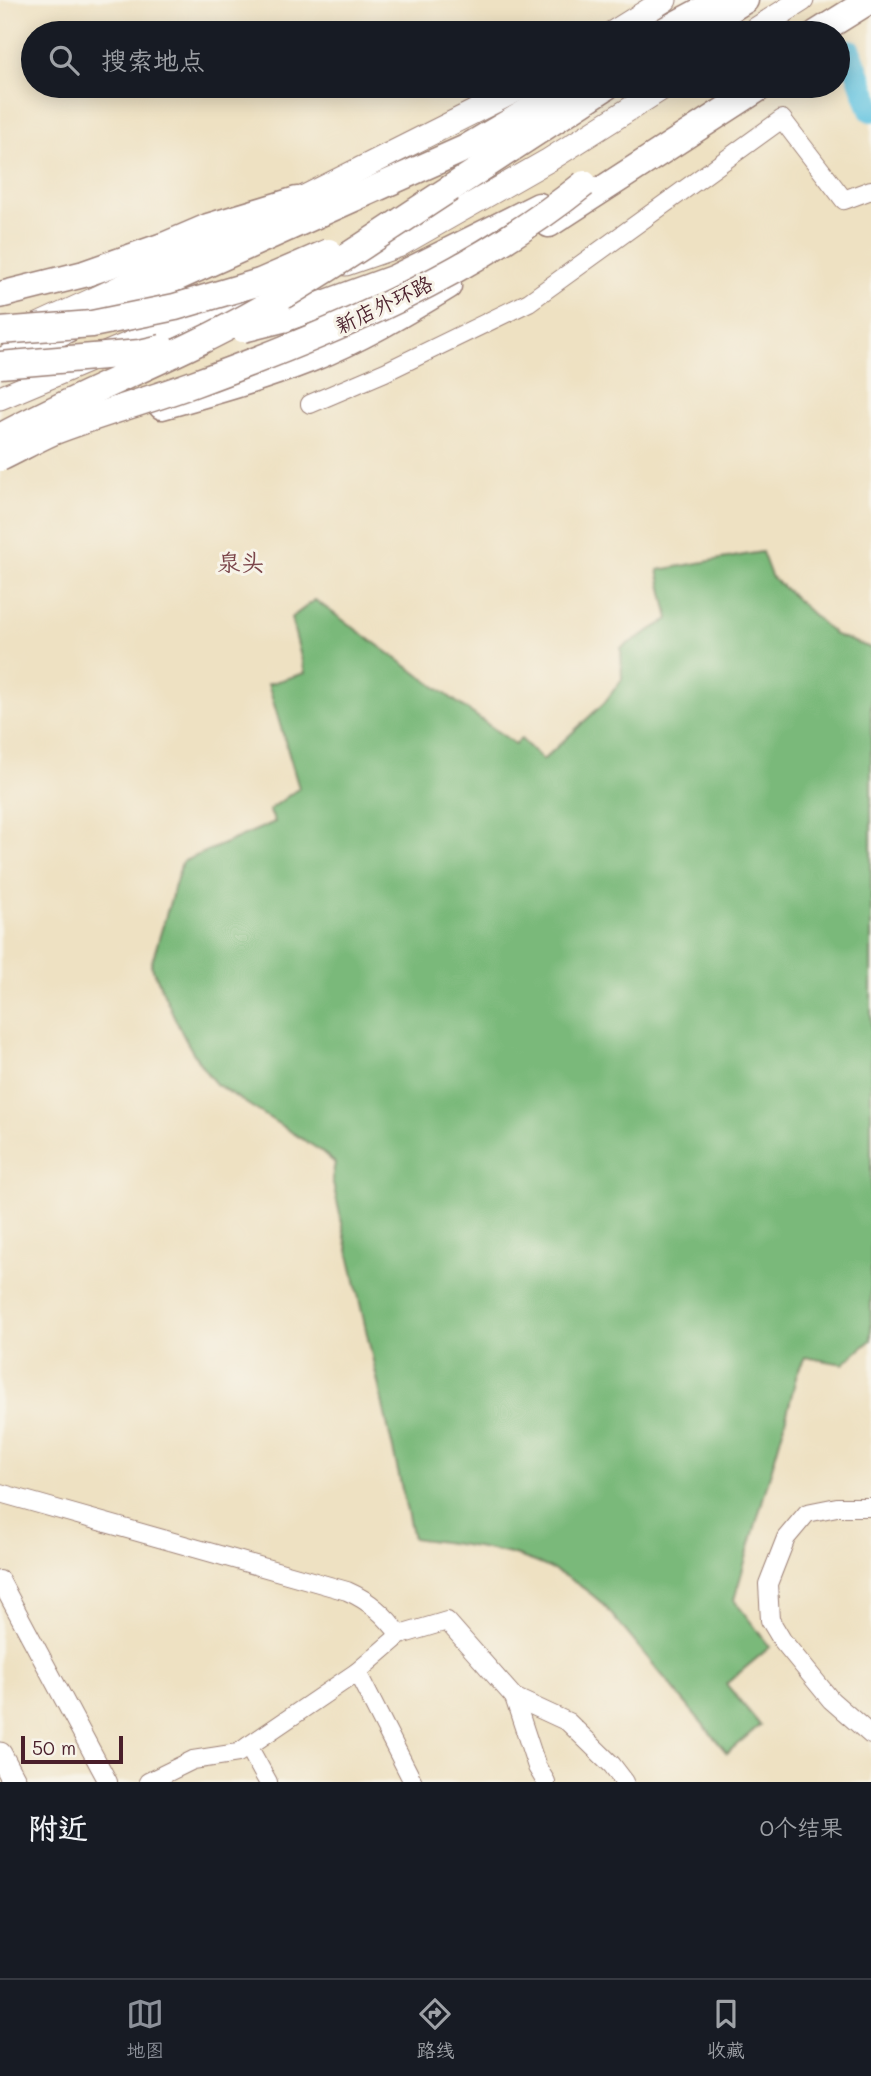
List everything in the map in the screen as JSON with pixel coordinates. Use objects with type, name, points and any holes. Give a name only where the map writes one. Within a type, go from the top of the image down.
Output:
[{"type":"highway","points":[[682,21],[721,0]]},
{"type":"highway","points":[[711,21],[745,0]]},
{"type":"highway","points":[[838,21],[870,2]]},
{"type":"highway","points":[[846,21],[870,2]]},
{"type":"highway","points":[[0,295],[84,274],[208,227],[303,209],[413,173],[466,148],[551,98]]},
{"type":"highway","points":[[0,437],[262,309],[589,98]]},
{"type":"highway","name":"新店外环路","points":[[0,458],[52,432],[220,374],[374,313],[502,244],[546,215],[584,184],[716,98]]},
{"type":"highway","points":[[110,421],[238,385],[312,358],[364,334],[500,255],[743,98]]},
{"type":"highway","points":[[0,364],[139,353],[284,319],[395,278],[584,184]]},
{"type":"highway","points":[[0,331],[92,324],[175,307],[260,282],[343,245],[451,188]]},
{"type":"highway","points":[[0,364],[303,209]]},
{"type":"main road","points":[[631,21],[665,0]]},
{"type":"main road","points":[[769,21],[795,4]]},
{"type":"main road","points":[[0,340],[175,262],[303,209],[503,98]]},
{"type":"main road","points":[[0,398],[159,331],[397,246],[549,160],[647,98]]},
{"type":"main road","points":[[0,449],[110,421]]},
{"type":"main road","points":[[0,1754],[15,1782]]},
{"type":"street","points":[[310,404],[386,372],[529,302],[782,119],[844,200],[867,191]]},
{"type":"street","points":[[0,1493],[347,1591],[369,1602],[400,1635]]},
{"type":"street","points":[[871,1507],[837,1507],[807,1513],[786,1538],[768,1584],[770,1620],[782,1640],[831,1700],[871,1735]]},
{"type":"street","points":[[0,1580],[108,1782]]},
{"type":"street","points":[[148,1782],[193,1760],[238,1753],[357,1672],[400,1635],[447,1621],[514,1697],[537,1767],[546,1782]]},
{"type":"street","points":[[357,1672],[414,1782]]},
{"type":"street","points":[[514,1697],[568,1722],[612,1765],[625,1782]]},
{"type":"street","points":[[248,1746],[268,1782]]},
{"type":"green space","points":[[762,552],[771,576],[835,635],[871,648],[871,1340],[843,1364],[805,1357],[797,1373],[734,1600],[770,1647],[726,1684],[760,1725],[727,1753],[603,1604],[581,1586],[559,1573],[514,1555],[413,1538],[332,1179],[335,1163],[321,1151],[216,1084],[187,1043],[151,965],[182,862],[275,822],[269,810],[299,788],[268,684],[305,673],[291,618],[315,600],[515,744],[521,739],[543,760],[604,703],[622,679],[621,648],[669,619],[658,570]]},
{"type":"waterway","points":[[850,51],[871,110]]},
{"type":"district","name":"泉头","points":[[241,563]]}]
